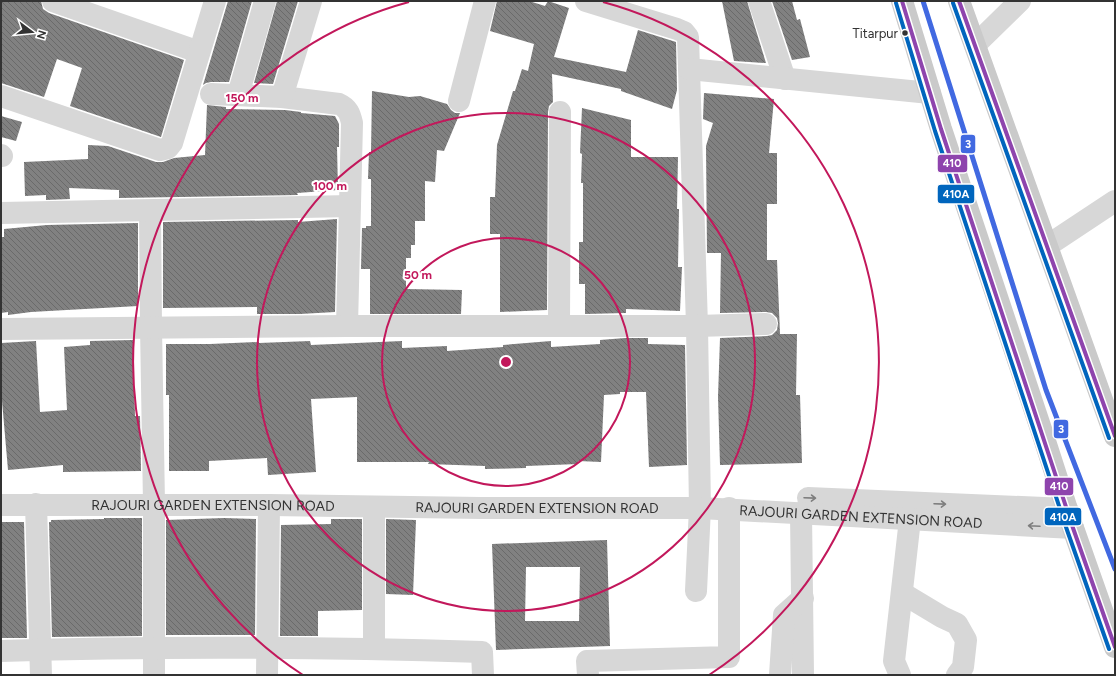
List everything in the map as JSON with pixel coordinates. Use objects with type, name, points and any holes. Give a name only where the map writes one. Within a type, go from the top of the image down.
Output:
[{"type":"main road","points":[[902,1],[930,93],[1070,518],[1115,647]]},
{"type":"main road","points":[[959,1],[1047,246],[1111,409],[1115,436]]},
{"type":"street","points":[[53,1],[200,52]]},
{"type":"street","points":[[1,96],[162,150],[168,148],[172,143],[215,1]]},
{"type":"street","points":[[238,94],[265,1]]},
{"type":"street","points":[[282,97],[312,1]]},
{"type":"street","points":[[459,101],[485,1]]},
{"type":"street","points":[[586,1],[684,32],[688,37],[699,501],[696,591]]},
{"type":"street","points":[[759,1],[785,79]]},
{"type":"street","points":[[975,45],[1020,1]]},
{"type":"street","points":[[689,69],[930,93]]},
{"type":"street","points":[[211,94],[282,97],[339,104],[344,106],[348,111],[352,123],[347,326]]},
{"type":"street","points":[[559,326],[560,112]]},
{"type":"street","points":[[1047,246],[1115,201]]},
{"type":"street","points":[[1,213],[350,206]]},
{"type":"street","points":[[150,211],[154,499],[154,675]]},
{"type":"street","points":[[1,329],[347,326],[696,326],[766,324]]},
{"type":"street","name":"RAJOURI GARDEN EXTENSION ROAD","points":[[1,495],[154,499],[269,505],[482,508],[699,501],[729,508],[910,519],[1070,518]]},
{"type":"street","name":"RAJOURI GARDEN EXTENSION ROAD","points":[[1,505],[154,499],[527,495],[699,501],[1070,518]]},
{"type":"street","points":[[36,504],[41,675]]},
{"type":"street","points":[[268,675],[269,505]]},
{"type":"street","points":[[374,506],[374,649]]},
{"type":"street","points":[[588,675],[587,661],[728,657],[729,508]]},
{"type":"street","points":[[801,512],[803,675]]},
{"type":"street","points":[[900,675],[894,661],[910,519]]},
{"type":"street","points":[[902,593],[942,617],[958,624],[966,640],[963,667],[957,675]]},
{"type":"street","points":[[780,675],[784,615],[803,598]]},
{"type":"street","points":[[1,651],[154,648],[268,648],[482,652],[483,675]]},
{"type":"building","points":[[1,1],[41,1],[43,9],[49,13],[184,60],[161,137],[70,106],[82,68],[57,59],[44,97],[1,83]]},
{"type":"building","points":[[228,1],[252,1],[229,82],[211,82],[203,85]]},
{"type":"building","points":[[277,1],[298,1],[273,84],[254,83]]},
{"type":"building","points":[[497,1],[529,1],[545,6],[548,1],[569,8],[554,57],[626,72],[638,30],[676,42],[677,90],[672,109],[621,91],[621,89],[552,74],[553,102],[549,106],[548,112],[547,310],[500,312],[500,234],[490,234],[490,197],[495,197],[497,145],[513,91],[515,91],[522,69],[528,71],[534,44],[490,31]]},
{"type":"building","points":[[722,1],[747,1],[766,63],[734,61]]},
{"type":"building","points":[[772,1],[792,1],[797,20],[800,19],[810,57],[792,60]]},
{"type":"building","points":[[372,91],[409,97],[420,96],[447,104],[455,113],[460,113],[444,151],[437,150],[435,182],[425,181],[425,221],[415,221],[415,245],[411,245],[411,258],[406,258],[406,289],[462,290],[461,314],[370,314],[370,269],[361,269],[362,228],[371,226],[371,179],[368,179],[369,152],[371,152]]},
{"type":"building","points":[[704,93],[774,99],[769,153],[777,153],[777,204],[767,204],[767,260],[777,260],[780,334],[797,334],[796,395],[800,395],[802,463],[720,465],[718,397],[720,338],[772,335],[777,330],[778,323],[777,318],[772,313],[720,313],[721,253],[707,253],[706,146],[713,123],[703,119]]},
{"type":"building","points":[[207,105],[226,107],[226,109],[285,110],[335,116],[339,124],[339,147],[337,147],[338,190],[297,193],[298,195],[119,198],[119,190],[69,188],[70,199],[46,200],[46,195],[25,196],[24,162],[88,159],[88,145],[108,146],[156,162],[163,162],[174,158],[205,155]]},
{"type":"building","points":[[582,108],[631,120],[631,157],[678,157],[678,267],[682,267],[680,311],[626,309],[626,313],[585,314],[585,284],[579,284],[579,242],[583,242],[583,183],[581,183],[582,154],[580,153]]},
{"type":"building","points":[[1,116],[22,122],[16,141],[1,137]]},
{"type":"building","points":[[337,219],[335,312],[257,314],[257,307],[163,308],[163,222],[298,220],[298,222]]},
{"type":"building","points":[[138,223],[138,306],[31,312],[8,315],[8,312],[1,313],[1,237],[4,237],[4,229],[47,225]]},
{"type":"building","points":[[648,338],[648,344],[685,345],[687,465],[649,467],[646,392],[620,392],[620,394],[604,395],[601,462],[578,461],[578,464],[526,466],[526,468],[485,469],[485,466],[428,464],[429,462],[357,462],[357,397],[311,399],[316,472],[268,475],[267,458],[209,461],[209,471],[169,471],[169,395],[166,395],[166,344],[310,341],[311,345],[402,341],[402,348],[447,346],[447,351],[503,347],[503,345],[551,341],[551,347],[600,344],[600,340]]},
{"type":"building","points":[[133,340],[135,416],[140,416],[141,471],[63,472],[63,465],[8,470],[1,401],[1,343],[36,341],[40,412],[67,410],[64,347],[90,345],[90,341]]},
{"type":"building","points":[[142,518],[142,636],[52,637],[49,522],[51,522],[51,520]]},
{"type":"building","points":[[224,518],[256,519],[255,635],[166,635],[166,520]]},
{"type":"building","points":[[331,519],[362,519],[362,610],[318,611],[318,636],[280,636],[281,525],[331,524]]},
{"type":"building","points":[[386,519],[416,520],[413,595],[386,594]]},
{"type":"building","points":[[1,522],[24,522],[27,638],[1,638]]},
{"type":"building","points":[[607,540],[610,646],[496,650],[492,544]],"holes":[[[526,567],[580,567],[579,621],[525,621]]]},
{"type":"transit line","name":"410","points":[[902,1],[941,129],[1073,528],[1115,647]]},
{"type":"transit line","name":"3","points":[[923,1],[1046,390],[1115,569]]},
{"type":"transit line","name":"410","points":[[959,1],[1115,436]]},
{"type":"transit line","name":"410A","points":[[896,3],[935,131],[1067,530],[1109,649]]},
{"type":"transit line","name":"410A","points":[[953,3],[1109,438]]},
{"type":"place","name":"Titarpur","points":[[905,33]]}]
